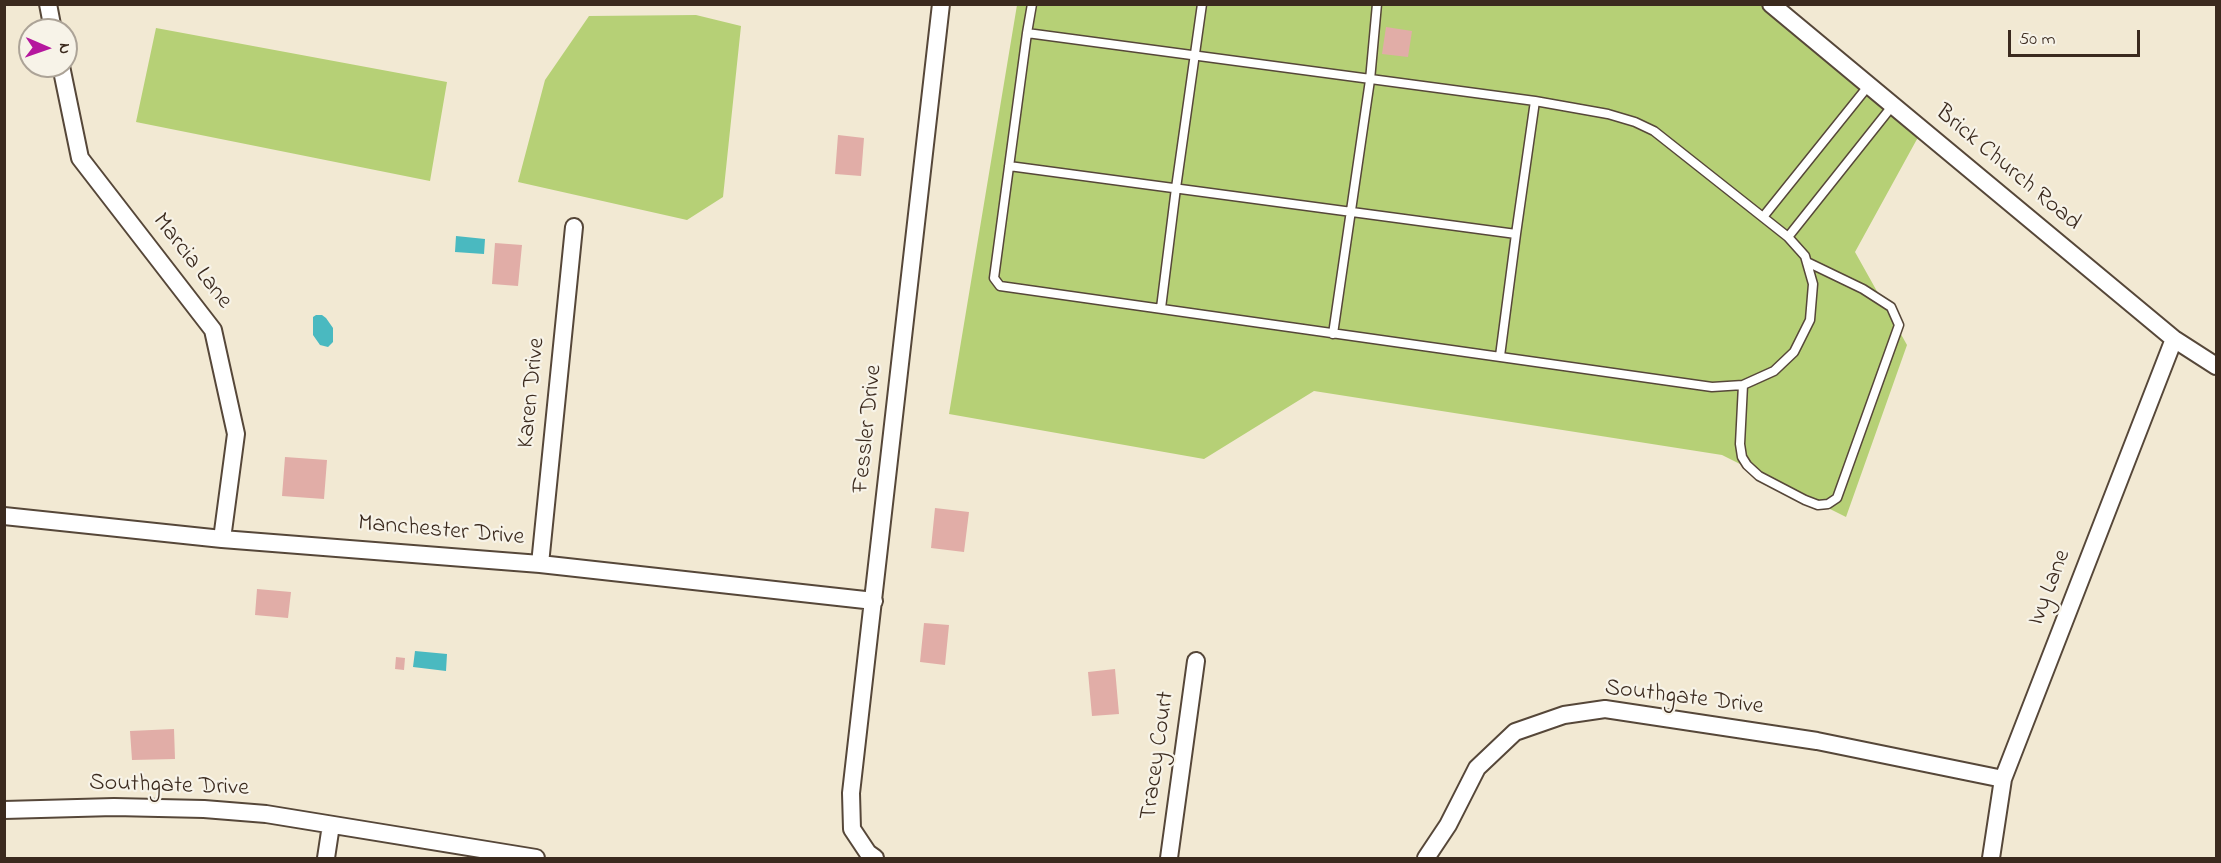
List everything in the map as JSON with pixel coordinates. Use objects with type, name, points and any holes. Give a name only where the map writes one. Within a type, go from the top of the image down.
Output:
[{"type":"street","name":"Fessler Drive","points":[[871,856],[852,829],[851,793],[941,4]]},
{"type":"street","name":"Brick Church Road","points":[[1770,4],[2174,339],[2217,366]]},
{"type":"street","name":"Marcia Lane","points":[[63,78],[80,158],[213,330],[236,434],[222,539]]},
{"type":"street","name":"Karen Drive","points":[[540,564],[574,226]]},
{"type":"street","name":"Ivy Lane","points":[[1991,858],[2003,779],[2174,339]]},
{"type":"street","name":"Manchester Drive","points":[[4,516],[222,539],[540,564],[874,601]]},
{"type":"street","name":"Tracey Court","points":[[1169,858],[1196,661]]},
{"type":"street","name":"Southgate Drive","points":[[1426,858],[1448,825],[1477,768],[1515,732],[1564,715],[1605,709],[1817,741],[2003,779]]},
{"type":"street","name":"Southgate Drive","points":[[4,810],[114,807],[204,809],[266,814],[536,858]]},
{"type":"street","points":[[326,858],[331,825]]},
{"type":"lane","points":[[1027,33],[1535,101],[1608,114],[1635,122],[1654,131],[1788,237],[1805,256],[1813,284],[1810,320],[1794,352],[1774,371],[1743,385],[1712,387],[1000,286],[994,278],[1008,166],[1027,33],[1032,4]]},
{"type":"lane","points":[[1161,308],[1202,4]]},
{"type":"lane","points":[[1333,334],[1370,80],[1377,4]]},
{"type":"lane","points":[[1763,217],[1869,85]]},
{"type":"lane","points":[[1500,356],[1535,101]]},
{"type":"lane","points":[[1788,237],[1893,105]]},
{"type":"lane","points":[[1008,166],[1516,234]]},
{"type":"lane","points":[[1743,385],[1740,444],[1742,457],[1747,465],[1759,476],[1818,505],[1828,504],[1837,498],[1899,325],[1891,307],[1863,289],[1807,262]]},
{"type":"green space","points":[[1017,5],[1771,5],[1922,130],[1855,252],[1907,345],[1846,517],[1722,455],[1314,391],[1204,459],[949,414]]},
{"type":"green space","points":[[696,15],[741,26],[723,197],[687,220],[518,182],[545,80],[589,16]]},
{"type":"green space","points":[[156,28],[447,82],[430,181],[136,122]]},
{"type":"water","points":[[456,236],[485,239],[484,254],[455,252]]},
{"type":"water","points":[[316,315],[326,318],[333,328],[333,342],[328,347],[320,345],[313,335],[313,317]]},
{"type":"water","points":[[415,651],[447,654],[446,671],[413,667]]},
{"type":"building","points":[[1386,27],[1412,31],[1408,57],[1382,54]]},
{"type":"building","points":[[838,135],[864,138],[861,176],[835,174]]},
{"type":"building","points":[[495,243],[522,245],[518,286],[492,284]]},
{"type":"building","points":[[285,457],[327,460],[324,499],[282,496]]},
{"type":"building","points":[[935,508],[969,512],[964,552],[931,548]]},
{"type":"building","points":[[257,589],[291,592],[288,618],[255,615]]},
{"type":"building","points":[[924,623],[949,625],[945,665],[920,662]]},
{"type":"building","points":[[396,657],[405,658],[404,670],[395,669]]},
{"type":"building","points":[[1115,669],[1119,714],[1092,716],[1088,672]]},
{"type":"building","points":[[174,729],[175,759],[132,760],[130,731]]}]
